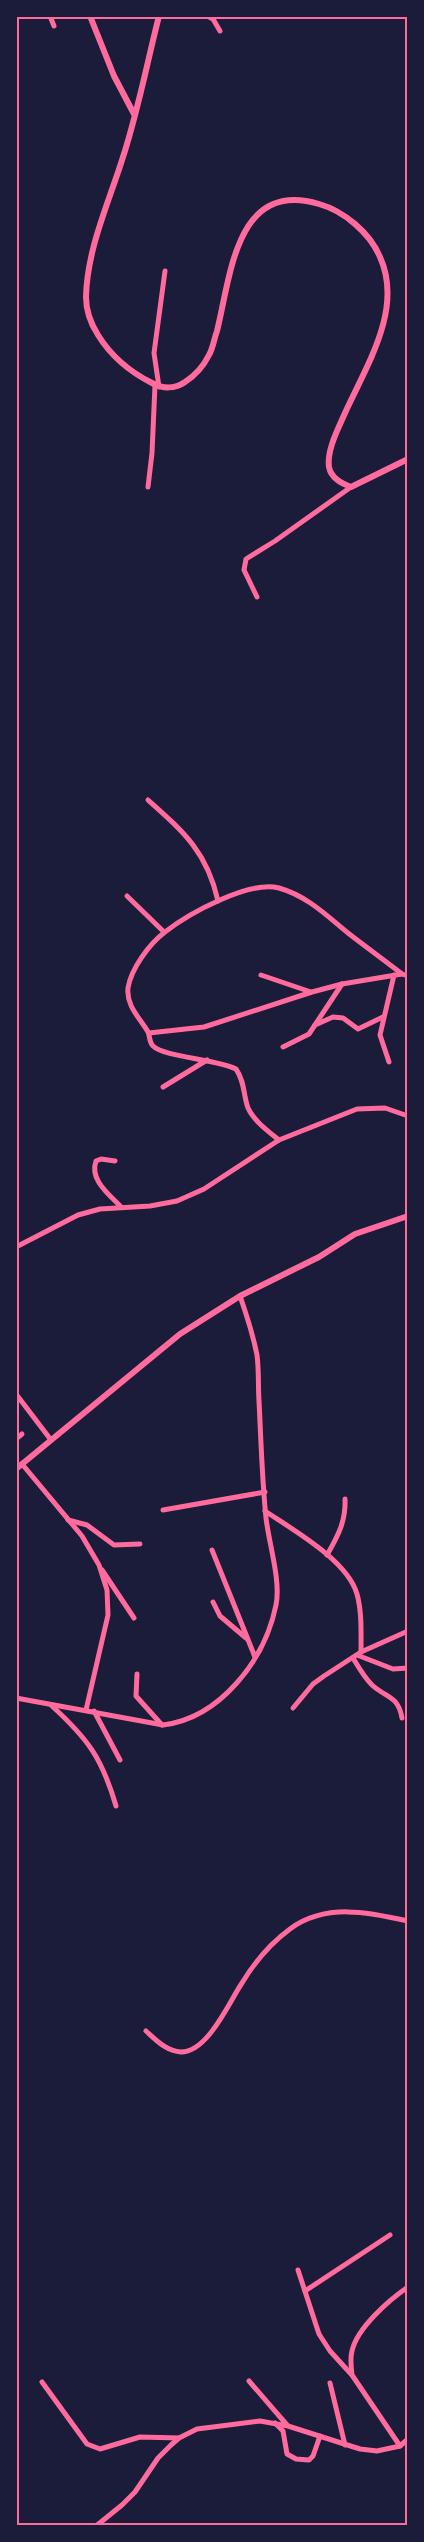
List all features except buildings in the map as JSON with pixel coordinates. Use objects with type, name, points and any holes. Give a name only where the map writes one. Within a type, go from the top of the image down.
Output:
[{"type":"street","points":[[50,16],[54,26]]},
{"type":"street","points":[[90,16],[114,76],[134,114]]},
{"type":"street","points":[[159,16],[134,114],[93,253],[86,300],[89,319],[100,338],[134,374],[157,386],[178,387],[197,374],[211,354],[237,251],[244,231],[261,210],[278,201],[292,200],[310,201],[325,205],[341,214],[364,232],[376,246],[388,281],[389,300],[381,332],[337,431],[329,458],[329,468],[333,476],[351,487]]},
{"type":"street","points":[[207,16],[212,19],[220,31]]},
{"type":"street","points":[[148,487],[157,386],[154,353],[165,271]]},
{"type":"street","points":[[257,597],[244,570],[246,559],[275,541],[351,487],[408,459]]},
{"type":"street","points":[[148,800],[186,834],[195,846],[214,886],[218,901]]},
{"type":"street","points":[[279,1140],[263,1127],[249,1109],[244,1084],[236,1070],[207,1060],[160,1051],[151,1043],[149,1033],[129,1002],[128,988],[133,972],[151,945],[164,932],[218,901],[259,888],[277,887],[304,898],[326,913],[405,975]]},
{"type":"street","points":[[127,896],[164,932]]},
{"type":"street","points":[[261,975],[312,992]]},
{"type":"street","points":[[149,1033],[204,1027],[342,984],[405,975]]},
{"type":"street","points":[[389,1062],[380,1035],[394,976]]},
{"type":"street","points":[[284,1047],[305,1037],[342,984]]},
{"type":"street","points":[[315,1025],[333,1018],[343,1018],[358,1029],[383,1016]]},
{"type":"street","points":[[163,1087],[207,1060]]},
{"type":"street","points":[[16,1247],[78,1215],[100,1209],[150,1206],[177,1201],[204,1189],[279,1140],[357,1109],[385,1108],[408,1116]]},
{"type":"street","points":[[115,1160],[101,1159],[96,1161],[94,1172],[100,1184],[121,1207]]},
{"type":"street","points":[[134,1618],[82,1536],[19,1467],[180,1334],[240,1296],[319,1257],[356,1234],[408,1216]]},
{"type":"street","points":[[16,1698],[163,1725],[177,1724],[198,1715],[224,1696],[255,1657],[262,1645],[276,1604],[265,1511],[257,1357],[240,1296]]},
{"type":"street","points":[[16,1394],[51,1440]]},
{"type":"street","points":[[16,1439],[22,1434]]},
{"type":"street","points":[[163,1510],[265,1492]]},
{"type":"street","points":[[327,1555],[342,1528],[346,1515],[345,1499]]},
{"type":"street","points":[[265,1511],[327,1555],[341,1569],[355,1589],[360,1612],[357,1655],[372,1685],[395,1700],[400,1707],[402,1718]]},
{"type":"street","points":[[68,1520],[87,1525],[114,1545],[140,1544]]},
{"type":"street","points":[[212,1550],[246,1639],[255,1657]]},
{"type":"street","points":[[86,1710],[108,1615],[107,1590],[99,1565]]},
{"type":"street","points":[[213,1602],[220,1616],[246,1639]]},
{"type":"street","points":[[292,1708],[313,1684],[357,1655],[408,1631]]},
{"type":"street","points":[[357,1655],[392,1669],[408,1668]]},
{"type":"street","points":[[137,1674],[136,1696],[163,1725]]},
{"type":"street","points":[[51,1705],[73,1727],[100,1762],[116,1806]]},
{"type":"street","points":[[94,1711],[120,1760]]},
{"type":"street","points":[[146,2031],[163,2046],[173,2050],[182,2052],[199,2043],[208,2036],[226,2011],[242,1983],[260,1958],[291,1928],[311,1919],[340,1911],[368,1911],[408,1921]]},
{"type":"street","points":[[305,2291],[390,2235]]},
{"type":"street","points":[[298,2270],[319,2334],[330,2351],[352,2375],[400,2446]]},
{"type":"street","points":[[352,2375],[351,2351],[355,2342],[381,2310],[408,2287]]},
{"type":"street","points":[[249,2380],[288,2426]]},
{"type":"street","points":[[42,2382],[86,2444],[94,2448],[100,2449],[140,2437],[179,2438]]},
{"type":"street","points":[[330,2383],[344,2444]]},
{"type":"street","points":[[96,2526],[135,2492],[158,2458],[179,2438],[197,2429],[249,2422],[274,2422],[370,2451],[400,2446],[408,2439]]},
{"type":"street","points":[[274,2422],[284,2431],[287,2454],[296,2459],[308,2460],[313,2456],[320,2436]]}]
